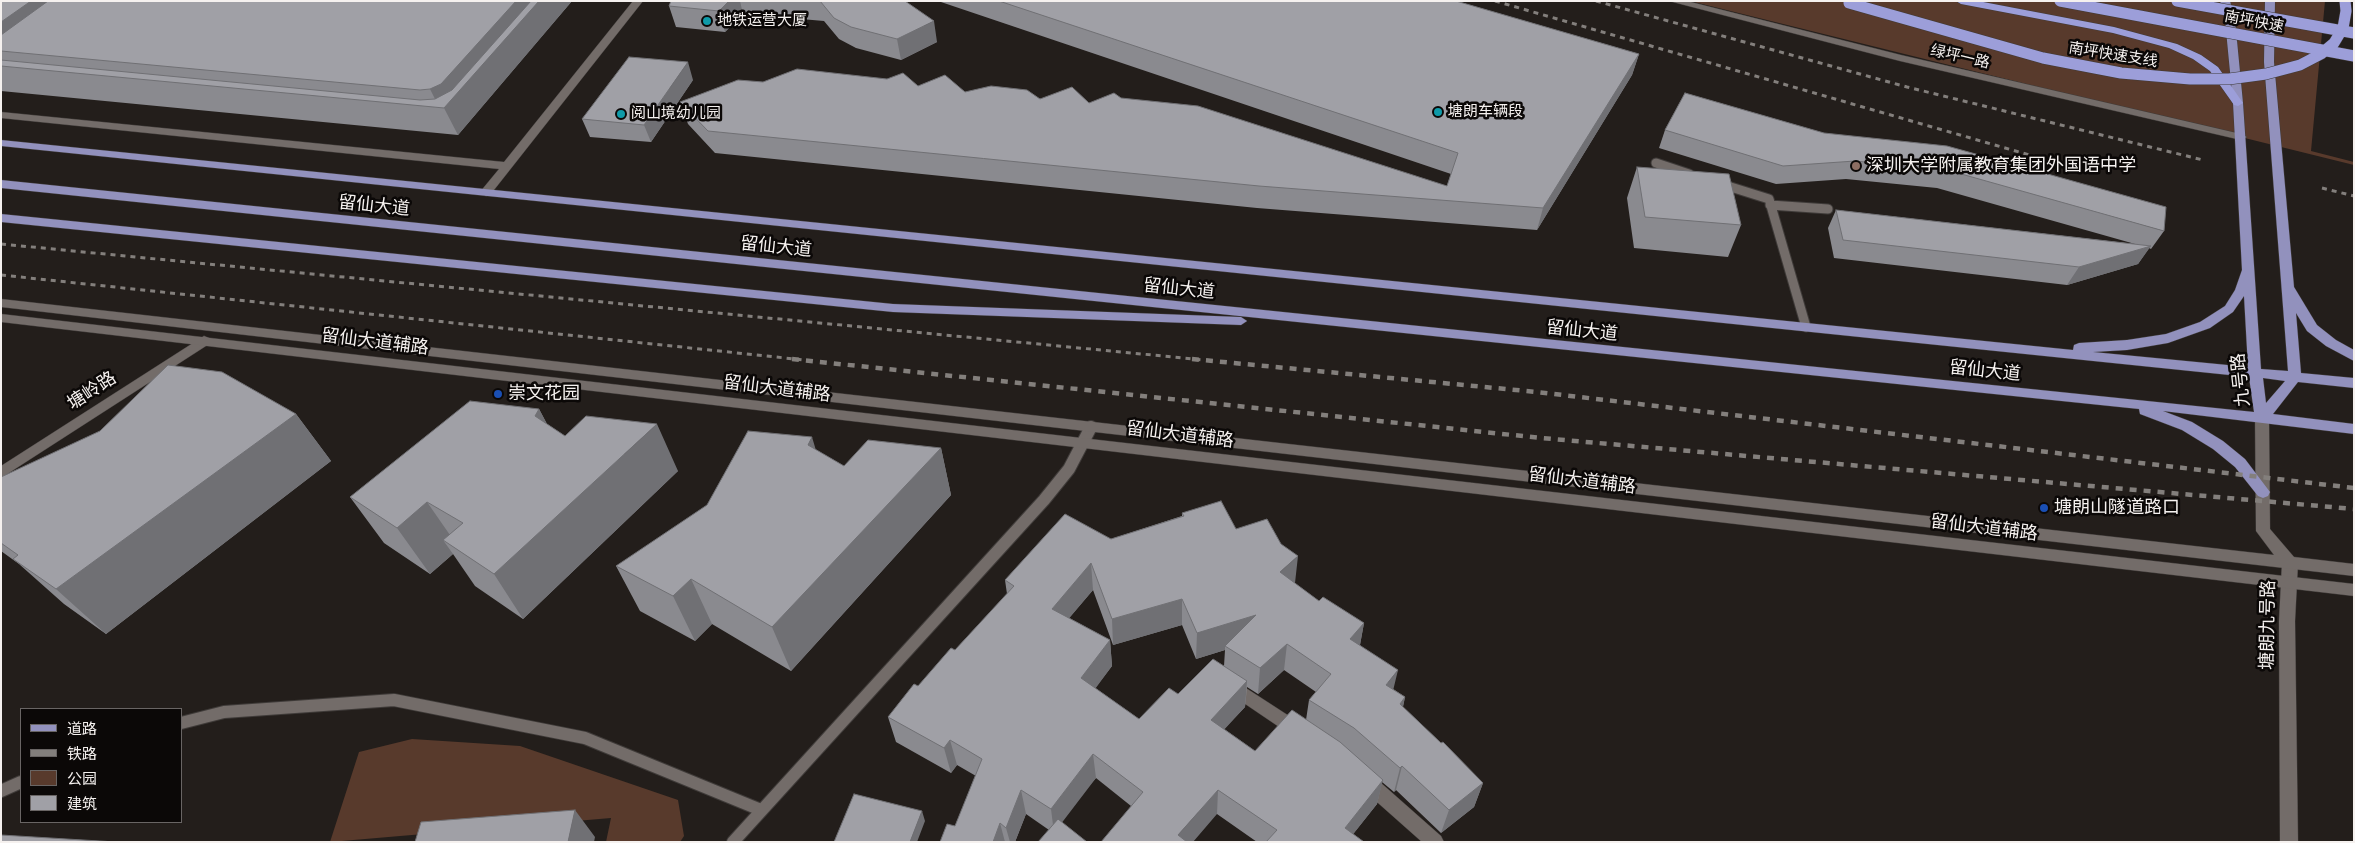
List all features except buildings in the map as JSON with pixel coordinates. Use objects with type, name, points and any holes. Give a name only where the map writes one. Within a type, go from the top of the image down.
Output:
[{"type":"highway","points":[[1961,1],[2114,30],[2173,46],[2197,57],[2214,69],[2238,103]]},
{"type":"highway","name":"南坪快速","points":[[2060,1],[2354,56]]},
{"type":"highway","name":"南坪快速","points":[[2177,1],[2354,33]]},
{"type":"highway","name":"南坪快速支线","points":[[1846,2],[2043,58],[2121,73],[2190,79],[2230,79],[2266,74],[2300,65],[2314,58],[2334,43],[2343,28],[2346,11],[2345,1]]},
{"type":"main road","points":[[486,192],[638,1]]},
{"type":"main road","name":"绿坪一路","points":[[1674,1],[1900,58],[2241,137]]},
{"type":"main road","name":"九号路","points":[[2225,1],[2230,20],[2238,103],[2255,373],[2262,418]]},
{"type":"main road","points":[[2270,1],[2269,62],[2296,376]]},
{"type":"main road","points":[[1,115],[507,166]]},
{"type":"main road","name":"留仙大道","points":[[1,143],[2354,382]]},
{"type":"main road","name":"留仙大道","points":[[1,184],[1372,327],[2113,401],[2354,429]]},
{"type":"main road","points":[[1,218],[730,294],[893,308],[969,313],[1372,327]]},
{"type":"main road","points":[[2008,348],[2078,348],[2127,345],[2168,338],[2205,325],[2229,309],[2241,291],[2249,266]]},
{"type":"main road","points":[[2286,277],[2298,307],[2312,328],[2331,343],[2354,356]]},
{"type":"main road","name":"留仙大道辅路","points":[[1,303],[2354,570]]},
{"type":"main road","name":"留仙大道辅路","points":[[1,318],[2354,590]]},
{"type":"main road","name":"塘岭路","points":[[1,473],[204,341]]},
{"type":"main road","name":"九号路","points":[[2262,418],[2296,376]]},
{"type":"main road","points":[[2113,401],[2153,412],[2187,426],[2218,445],[2240,464],[2263,492]]},
{"type":"main road","name":"塘朗九号路","points":[[2262,418],[2263,531],[2290,563],[2287,621],[2290,842]]},
{"type":"main road","points":[[1221,679],[1310,738]]},
{"type":"main road","points":[[1356,772],[1435,842]]},
{"type":"lane","points":[[1656,163],[1769,199],[1806,327]]},
{"type":"lane","points":[[1770,205],[1828,209]]},
{"type":"lane","points":[[733,842],[1044,500],[1069,470],[1090,427]]},
{"type":"lane","points":[[182,723],[224,712],[394,700],[585,738],[761,810]]},
{"type":"lane","points":[[1,791],[20,782]]},
{"type":"green space","points":[[1690,1],[2325,1],[2311,151],[2354,162],[2354,165]]},
{"type":"green space","points":[[412,739],[520,746],[678,800],[684,836],[680,842],[606,842],[611,818],[330,842],[359,752]]},
{"type":"railway","points":[[1495,1],[2085,171]]},
{"type":"railway","points":[[1596,1],[1907,87],[2203,160]]},
{"type":"railway","points":[[2322,188],[2354,196]]},
{"type":"railway","points":[[1,244],[1204,360]]},
{"type":"railway","points":[[1,275],[804,360]]},
{"type":"railway","points":[[792,359],[1541,438],[2354,509]]},
{"type":"railway","points":[[1192,359],[1537,392],[2354,488]]},
{"type":"place","name":"地铁运营大厦","points":[[707,21]]},
{"type":"place","name":"塘朗车辆段","points":[[1438,112]]},
{"type":"place","name":"阅山境幼儿园","points":[[621,114]]},
{"type":"place","name":"深圳大学附属教育集团外国语中学","points":[[1856,166]]},
{"type":"place","name":"崇文花园","points":[[498,394]]},
{"type":"place","name":"塘朗山隧道路口","points":[[2044,508]]}]
